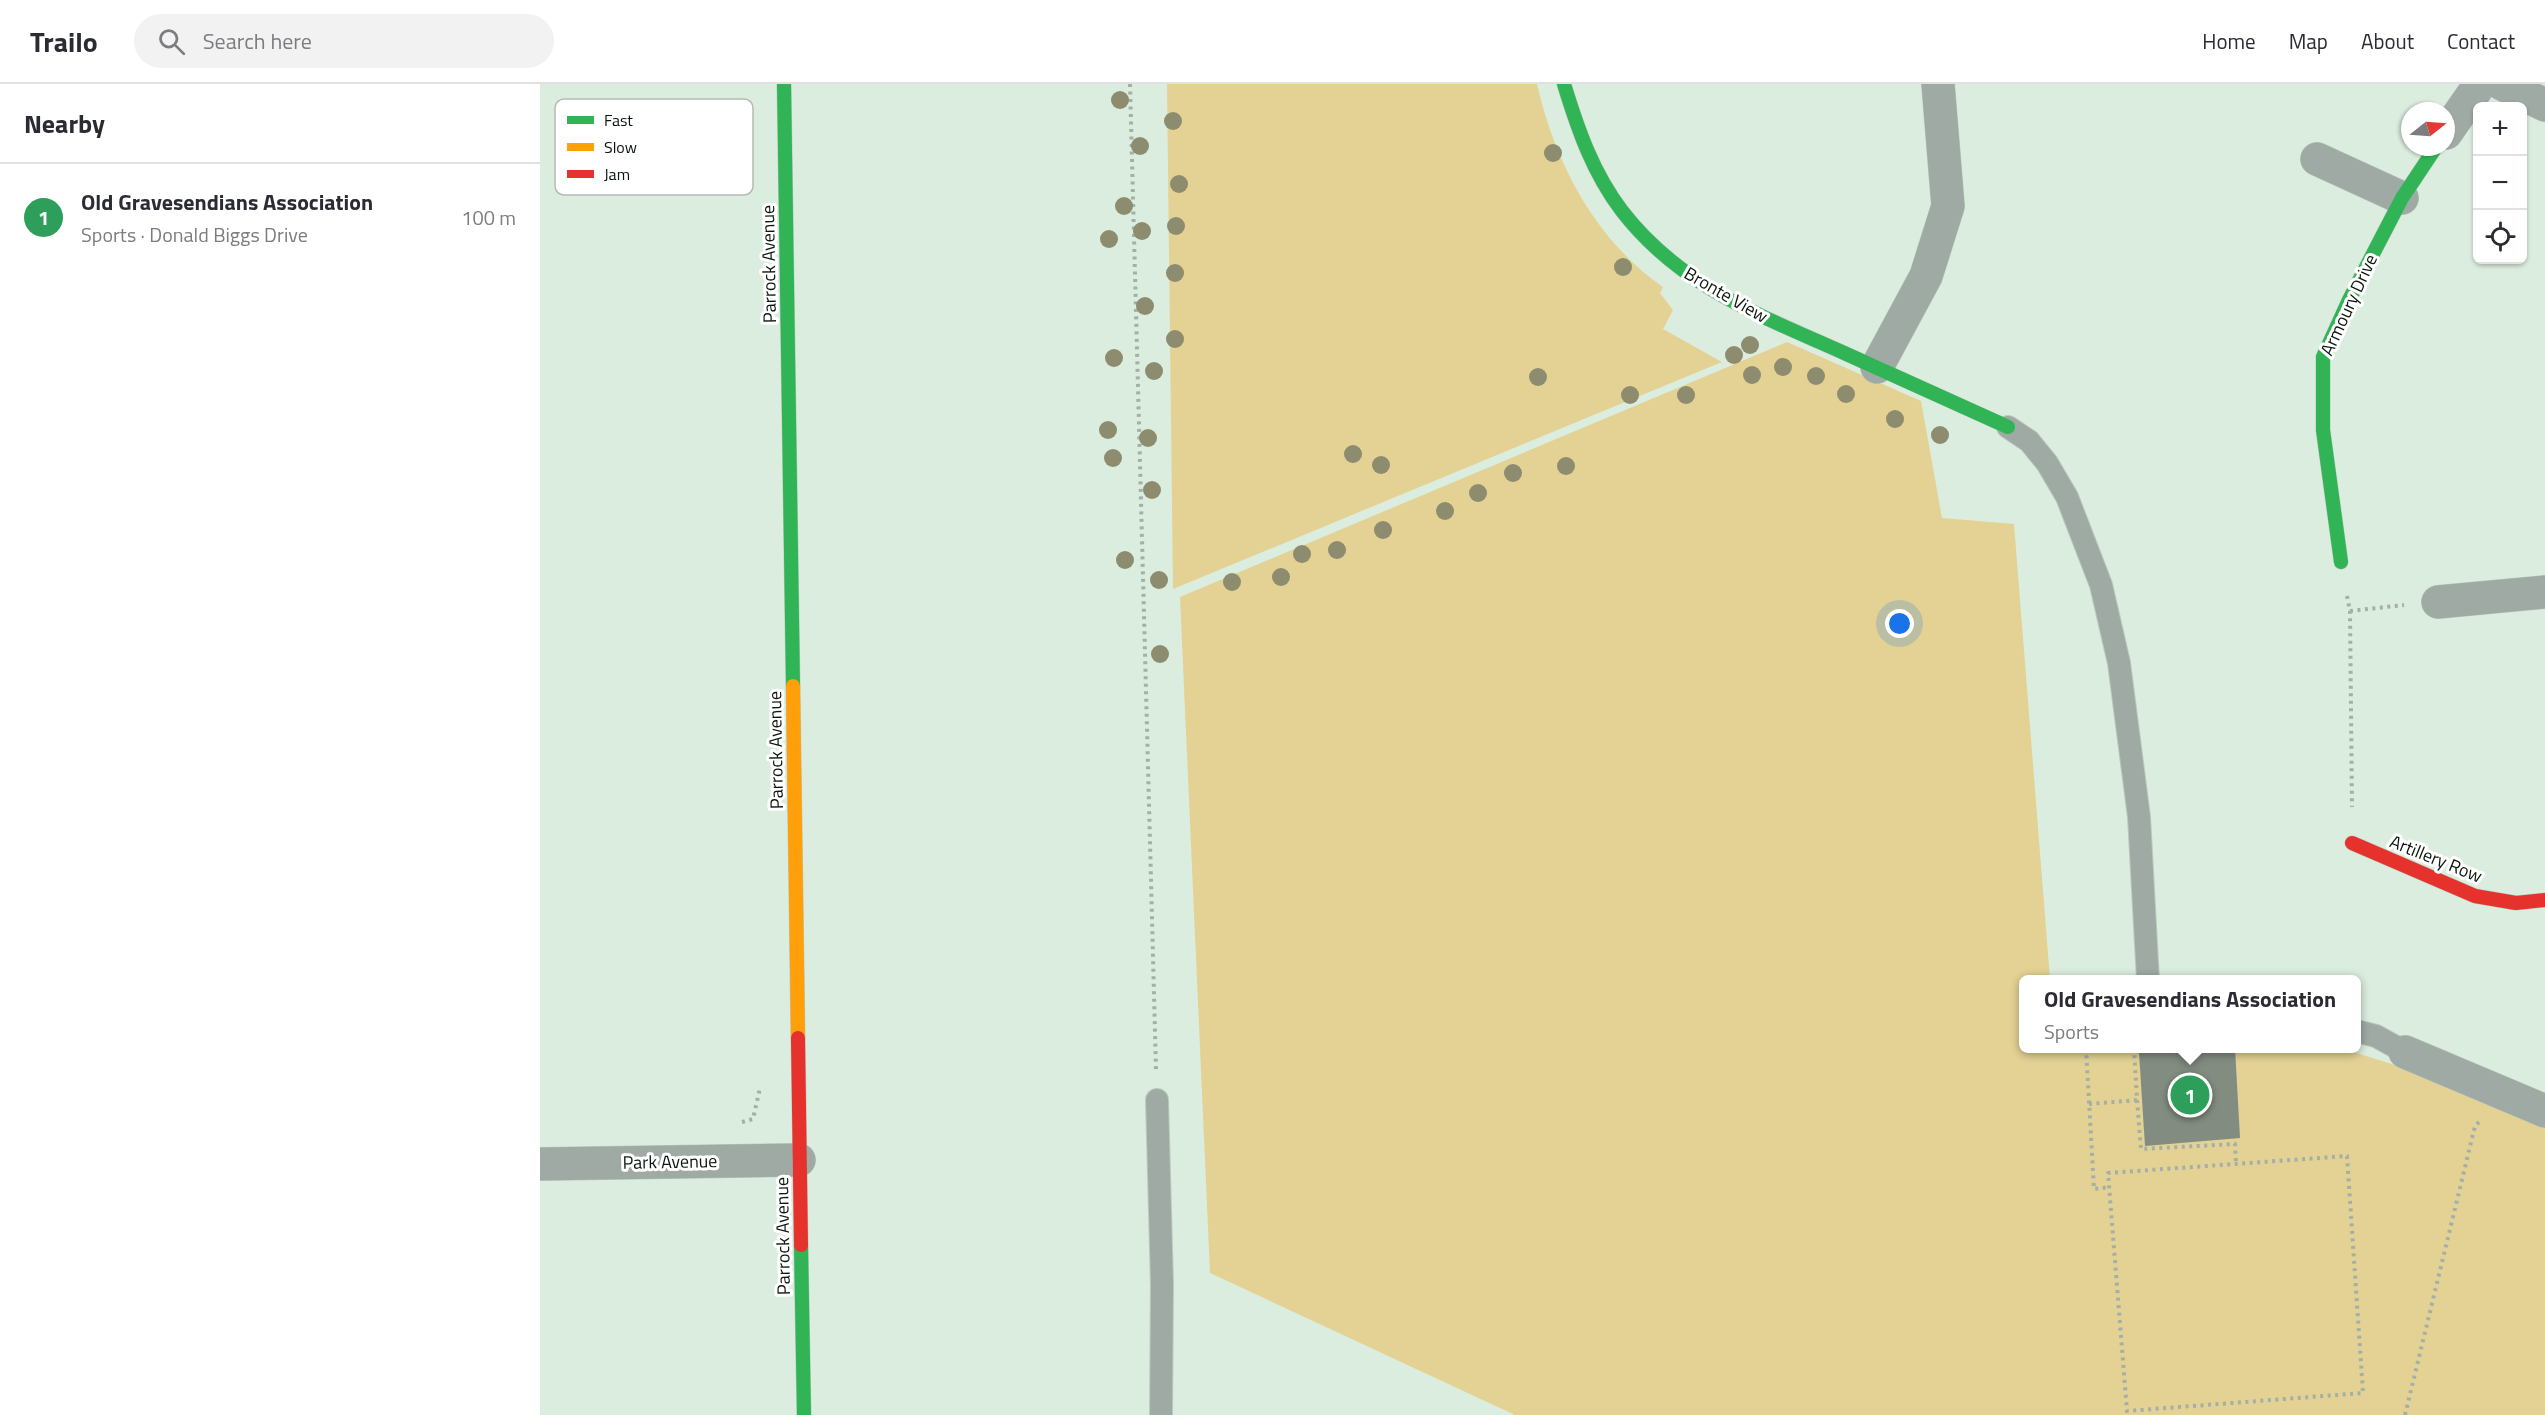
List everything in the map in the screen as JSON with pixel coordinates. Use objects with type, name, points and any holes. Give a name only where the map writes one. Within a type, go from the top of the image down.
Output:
[{"type":"street","name":"Parrock Avenue","points":[[784,84],[804,1415]]},
{"type":"street","name":"Bronte View","points":[[1564,84],[1579,134],[1596,171],[1622,212],[1654,247],[1688,276],[1754,313],[2008,427]]},
{"type":"street","points":[[1877,367],[1926,276],[1948,206],[1938,84]]},
{"type":"street","points":[[2455,120],[2480,84]]},
{"type":"street","points":[[2502,84],[2545,105]]},
{"type":"street","name":"Armoury Drive","points":[[2341,562],[2323,430],[2323,357],[2349,300],[2402,198],[2430,156]]},
{"type":"street","points":[[2317,159],[2402,198]]},
{"type":"street","points":[[2438,602],[2545,592]]},
{"type":"street","name":"Artillery Row","points":[[2352,843],[2475,896],[2516,903],[2545,900]]},
{"type":"street","points":[[2405,1052],[2545,1110]]},
{"type":"street","name":"Park Avenue","points":[[540,1164],[799,1160]]},
{"type":"lane","points":[[2008,427],[2029,441],[2047,463],[2067,498],[2102,585],[2119,663],[2139,817],[2148,975]]},
{"type":"lane","points":[[2361,1032],[2376,1035],[2405,1052]]},
{"type":"lane","points":[[1157,1100],[1162,1285],[1161,1415]]},
{"type":"path","points":[[1130,84],[1157,1100]]},
{"type":"path","points":[[2341,562],[2350,611],[2352,843]]},
{"type":"path","points":[[2350,611],[2438,602]]},
{"type":"path","points":[[2086,1053],[2094,1189],[2110,1187]]},
{"type":"path","points":[[2134,1053],[2141,1149],[2235,1144],[2236,1164]]},
{"type":"path","points":[[738,1122],[753,1119],[761,1082]]},
{"type":"path","points":[[2406,1415],[2475,1126],[2508,1095]]},
{"type":"path","points":[[2089,1104],[2137,1100]]},
{"type":"path","points":[[2347,1156],[2363,1393],[2127,1411],[2109,1173],[2236,1164],[2347,1156]]},
{"type":"shaded area","points":[[1167,84],[1537,84],[1555,142],[1581,198],[1617,247],[1663,287],[1660,293],[1673,310],[1663,329],[1722,362],[1173,589]]},
{"type":"shaded area","points":[[1787,342],[1921,401],[1942,518],[2014,524],[2050,975],[2019,975],[2019,1053],[2357,1053],[2401,1067],[2545,1122],[2545,1415],[1515,1415],[1210,1273],[1180,597]]},
{"type":"building","points":[[2139,1053],[2235,1053],[2240,1138],[2145,1146]]},
{"type":"traffic: fast","points":[[784,84],[793,686]]},
{"type":"traffic: fast","points":[[1564,84],[1581,134],[1603,182],[1622,211],[1669,259],[1695,279],[1751,311],[2008,427]]},
{"type":"traffic: fast","points":[[2341,562],[2323,430],[2323,357],[2349,300],[2402,198],[2430,156]]},
{"type":"traffic: fast","points":[[801,1245],[804,1415]]},
{"type":"traffic: slow","points":[[793,686],[798,1038]]},
{"type":"traffic: jam","points":[[2352,843],[2475,896],[2516,903],[2545,900]]},
{"type":"traffic: jam","points":[[798,1038],[801,1245]]},
{"type":"place","name":"Old Gravesendians Association","points":[[2190,1095]]}]
